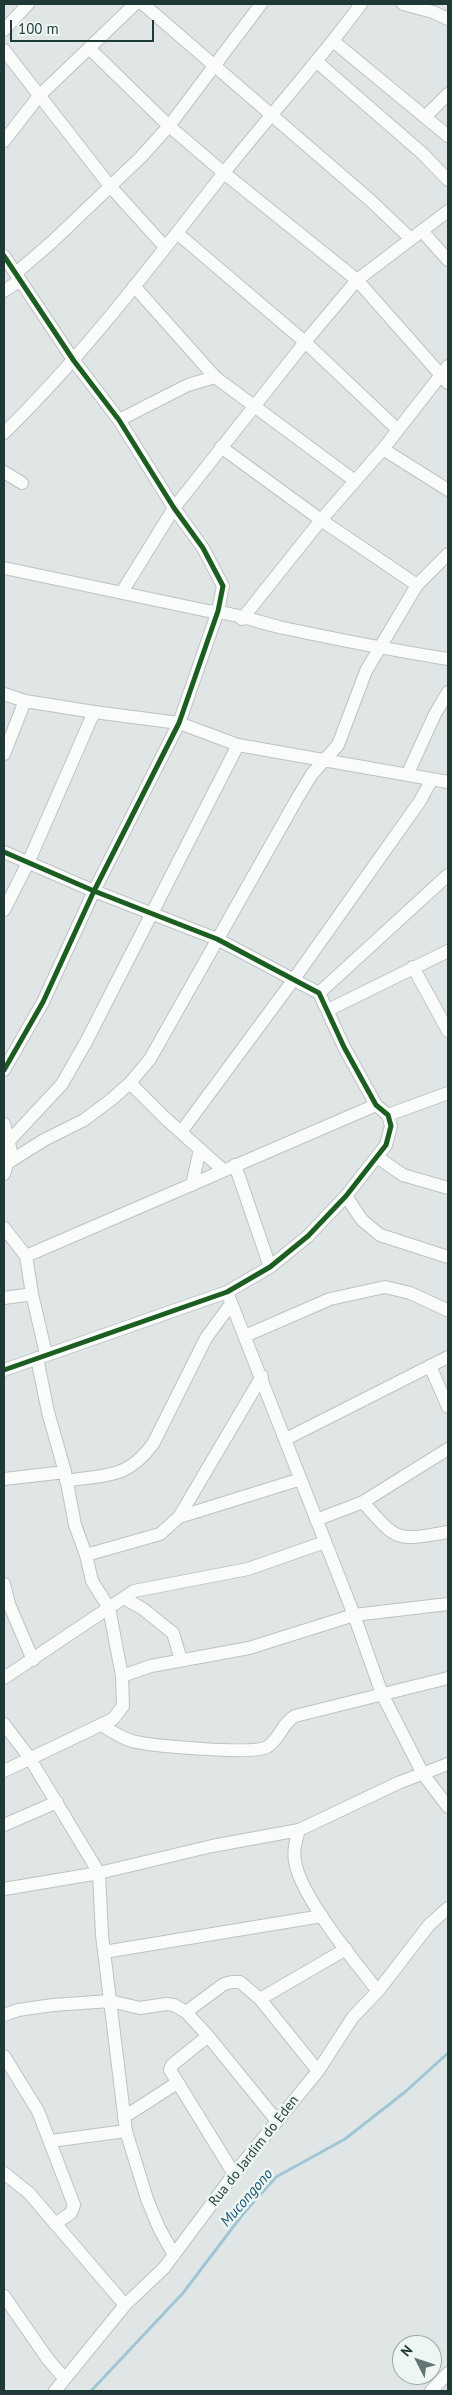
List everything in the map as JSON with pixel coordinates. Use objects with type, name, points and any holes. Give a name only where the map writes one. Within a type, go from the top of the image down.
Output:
[{"type":"street","points":[[4,30],[28,4]]},
{"type":"street","points":[[4,141],[39,96],[135,4]]},
{"type":"street","points":[[143,4],[213,66],[272,113],[411,239]]},
{"type":"street","points":[[6,425],[74,361],[361,4]]},
{"type":"street","points":[[403,4],[433,12],[448,19]]},
{"type":"street","points":[[4,292],[53,241],[141,158],[169,126],[257,5]]},
{"type":"street","points":[[333,41],[448,136]]},
{"type":"street","points":[[88,48],[169,126],[224,173],[357,280],[445,375],[321,520],[242,619]]},
{"type":"street","points":[[4,50],[110,186],[165,247]]},
{"type":"street","points":[[316,61],[423,154],[448,180]]},
{"type":"street","points":[[425,116],[448,94]]},
{"type":"street","points":[[122,592],[174,508],[254,405],[357,280],[448,211]]},
{"type":"street","points":[[422,231],[448,260]]},
{"type":"street","points":[[177,233],[305,342],[398,429]]},
{"type":"street","points":[[4,256],[74,361],[120,420],[174,508],[203,548],[223,586],[218,611],[180,723],[94,891],[43,1002],[4,1070]]},
{"type":"street","points":[[134,286],[215,377],[355,481]]},
{"type":"street","points":[[120,420],[188,385],[215,377]]},
{"type":"street","points":[[221,447],[321,520],[417,585]]},
{"type":"street","points":[[383,449],[448,490]]},
{"type":"street","points":[[4,472],[22,483]]},
{"type":"street","points":[[6,1168],[44,1140],[84,1120],[130,1083],[150,1059],[298,797],[312,774],[338,745],[366,671],[379,648],[417,585],[448,554]]},
{"type":"street","points":[[4,568],[208,611],[218,611],[242,619],[379,648],[448,659]]},
{"type":"street","points":[[408,773],[435,714],[448,692]]},
{"type":"street","points":[[4,694],[25,701],[180,723],[238,745],[408,773],[448,782]]},
{"type":"street","points":[[4,754],[25,701]]},
{"type":"street","points":[[4,910],[28,863],[94,712]]},
{"type":"street","points":[[9,1141],[62,1084],[120,980],[238,745]]},
{"type":"street","points":[[181,1132],[294,979],[420,801],[432,779]]},
{"type":"street","points":[[4,852],[94,891],[217,939],[319,993],[344,1047],[376,1105],[388,1115],[391,1126],[386,1144],[346,1196],[308,1236],[229,1298],[41,1356],[4,1370]]},
{"type":"street","points":[[319,993],[448,875]]},
{"type":"street","points":[[328,1010],[448,951]]},
{"type":"street","points":[[413,967],[448,1031]]},
{"type":"street","points":[[130,1083],[200,1149],[229,1167],[270,1267]]},
{"type":"street","points":[[388,1115],[448,1093]]},
{"type":"street","points":[[26,1256],[376,1105]]},
{"type":"street","points":[[4,1124],[11,1151],[6,1168]]},
{"type":"street","points":[[192,1185],[200,1149]]},
{"type":"street","points":[[377,1157],[403,1175],[448,1188]]},
{"type":"street","points":[[346,1196],[362,1220],[380,1235],[448,1257]]},
{"type":"street","points":[[4,1228],[26,1256],[48,1412],[65,1476],[75,1525],[86,1555],[92,1581],[109,1608],[122,1676],[123,1706],[113,1719],[4,1771]]},
{"type":"street","points":[[245,1336],[330,1299],[385,1287],[410,1293],[447,1310]]},
{"type":"street","points":[[4,1298],[32,1294]]},
{"type":"street","points":[[229,1298],[262,1376],[354,1615],[382,1694],[423,1774],[448,1807]]},
{"type":"street","points":[[4,1479],[107,1476],[128,1469],[145,1455],[153,1444],[206,1338],[229,1298]]},
{"type":"street","points":[[286,1439],[448,1357]]},
{"type":"street","points":[[430,1366],[448,1407]]},
{"type":"street","points":[[86,1555],[160,1534],[179,1517],[262,1376]]},
{"type":"street","points":[[316,1520],[363,1502],[448,1449]]},
{"type":"street","points":[[179,1517],[301,1479]]},
{"type":"street","points":[[363,1502],[386,1528],[398,1537],[413,1538],[448,1532]]},
{"type":"street","points":[[4,1678],[134,1591],[189,1581],[272,1562],[325,1542]]},
{"type":"street","points":[[4,1589],[33,1660]]},
{"type":"street","points":[[124,1598],[143,1609],[173,1633],[181,1660]]},
{"type":"street","points":[[122,1676],[151,1666],[249,1648],[354,1615],[448,1604]]},
{"type":"street","points":[[102,1725],[124,1738],[148,1744],[195,1749],[259,1750],[273,1742],[287,1721],[295,1716],[448,1678]]},
{"type":"street","points":[[4,1724],[29,1758],[57,1802],[98,1873],[104,1952],[126,2131],[147,2199],[159,2228],[174,2255]]},
{"type":"street","points":[[4,1888],[98,1873],[154,1859],[299,1830],[398,1783],[448,1764]]},
{"type":"street","points":[[4,1825],[57,1802]]},
{"type":"street","points":[[299,1830],[294,1847],[294,1862],[305,1886],[322,1916],[378,1991]]},
{"type":"street","name":"Rua do Jardim do Eden","points":[[55,2391],[125,2305],[152,2280],[174,2255],[234,2174],[318,2071],[352,2017],[378,1991],[429,1925],[448,1908]]},
{"type":"street","points":[[104,1952],[322,1916]]},
{"type":"street","points":[[260,1999],[346,1949]]},
{"type":"street","points":[[186,2012],[224,1984],[232,1982],[245,1985],[260,1999],[318,2071]]},
{"type":"street","points":[[4,2015],[18,2010],[53,2005],[110,2001],[140,2008],[166,2004],[174,2005],[186,2012],[208,2036],[277,2121]]},
{"type":"street","points":[[208,2036],[172,2065],[170,2070],[234,2174]]},
{"type":"street","points":[[4,2056],[38,2111],[74,2205],[71,2213],[55,2224]]},
{"type":"street","points":[[124,2117],[177,2083]]},
{"type":"street","points":[[51,2141],[126,2131]]},
{"type":"street","points":[[4,2173],[22,2186],[125,2305]]},
{"type":"street","points":[[4,2296],[47,2358],[64,2378]]},
{"type":"street","points":[[430,2391],[448,2373]]},
{"type":"waterway","name":"Mucongono","points":[[91,2391],[183,2293],[243,2214],[276,2177],[345,2139],[405,2092],[448,2053]]},
{"type":"cycle path","points":[[4,256],[74,361],[119,420],[174,508],[203,548],[223,586],[218,611],[179,723],[94,891],[43,1002],[4,1070]]},
{"type":"cycle path","points":[[4,852],[94,891],[217,939],[319,993],[344,1047],[376,1105],[388,1115],[391,1126],[386,1145],[346,1196],[308,1236],[270,1267],[227,1292],[4,1370]]}]
